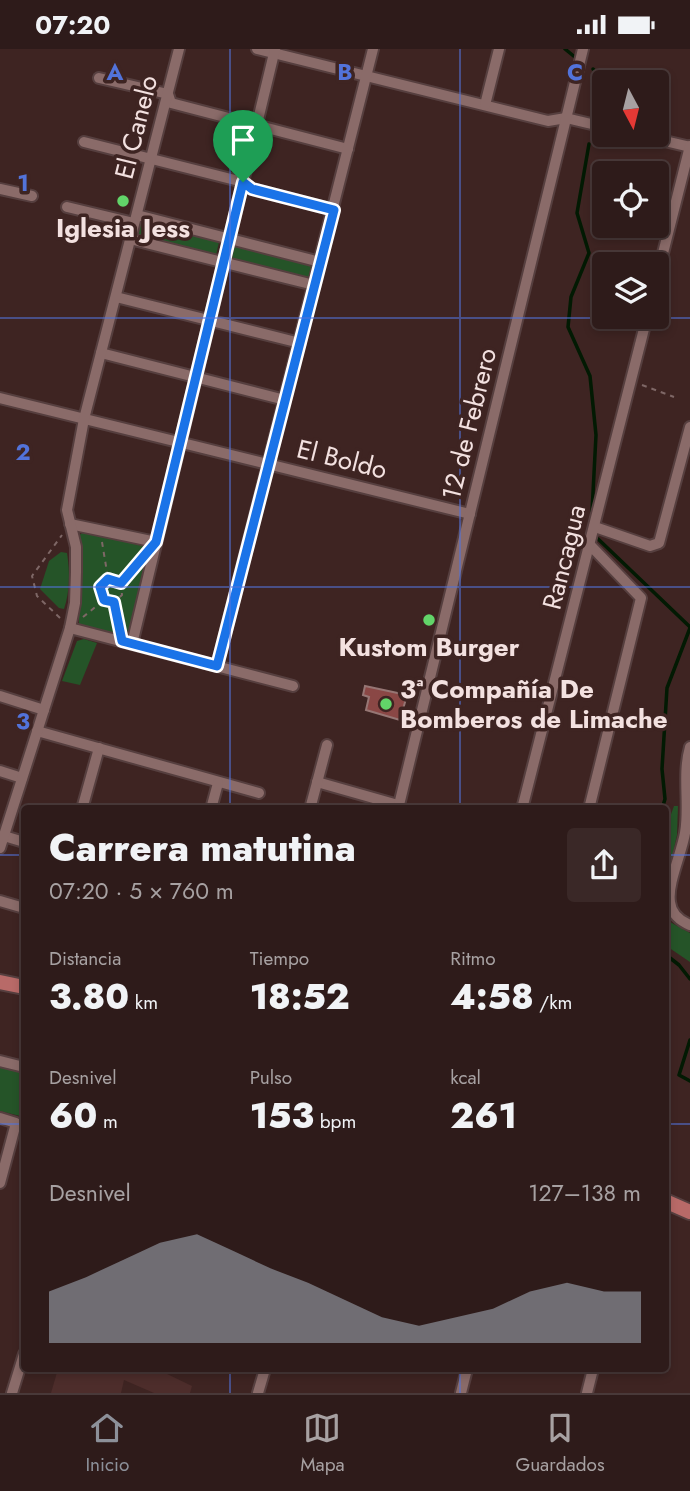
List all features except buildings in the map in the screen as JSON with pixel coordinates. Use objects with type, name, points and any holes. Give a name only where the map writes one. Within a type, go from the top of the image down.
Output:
[{"type":"main road","points":[[0,982],[21,986]]},
{"type":"main road","points":[[669,1203],[690,1212]]},
{"type":"street","name":"El Canelo","points":[[0,848],[5,818],[22,778],[70,628],[75,603],[76,547],[67,510],[84,419],[179,49]]},
{"type":"street","points":[[257,49],[275,51],[548,121],[566,118],[592,124]]},
{"type":"street","points":[[217,666],[373,49]]},
{"type":"street","points":[[485,105],[499,49]]},
{"type":"street","name":"12 de Febrero","points":[[398,805],[583,49]]},
{"type":"street","points":[[127,643],[156,542],[275,51]]},
{"type":"street","points":[[99,78],[167,95],[171,103],[348,149]]},
{"type":"street","points":[[663,252],[690,146],[669,141]]},
{"type":"street","points":[[84,142],[243,182],[252,189],[334,210]]},
{"type":"street","points":[[0,189],[32,197]]},
{"type":"street","points":[[66,207],[229,239],[320,262]]},
{"type":"street","points":[[130,239],[314,285]]},
{"type":"street","points":[[116,296],[300,343]]},
{"type":"street","name":"Rancagua","points":[[523,805],[644,329]]},
{"type":"street","points":[[101,353],[285,400]]},
{"type":"street","name":"El Boldo","points":[[0,398],[470,514]]},
{"type":"street","points":[[593,535],[650,546],[659,543],[690,427]]},
{"type":"street","points":[[70,524],[156,542]]},
{"type":"street","points":[[590,805],[641,598],[593,535]]},
{"type":"street","points":[[70,628],[293,686]]},
{"type":"street","points":[[0,696],[44,710]]},
{"type":"street","points":[[37,731],[259,793]]},
{"type":"street","points":[[311,805],[327,745]]},
{"type":"street","points":[[690,747],[686,764],[686,829],[669,896],[673,912],[682,922],[690,925]]},
{"type":"street","points":[[83,805],[99,748]]},
{"type":"street","points":[[0,771],[22,778]]},
{"type":"street","points":[[317,782],[392,805]]},
{"type":"street","points":[[212,805],[218,783]]},
{"type":"street","points":[[4,836],[21,841]]},
{"type":"street","points":[[0,901],[21,907]]},
{"type":"street","points":[[0,1061],[21,1066]]},
{"type":"street","points":[[0,1118],[16,1123],[0,1183]]},
{"type":"street","points":[[12,1393],[21,1364]]},
{"type":"street","points":[[258,1393],[264,1372]]},
{"type":"street","points":[[461,1393],[466,1372]]},
{"type":"street","points":[[587,1393],[592,1372]]},
{"type":"path","points":[[631,381],[674,397]]},
{"type":"path","points":[[70,524],[32,576],[37,596],[70,628],[104,600]]},
{"type":"path","points":[[101,530],[108,579]]},
{"type":"path","points":[[114,602],[122,595],[121,583],[156,542]]},
{"type":"path","points":[[108,579],[121,583]]},
{"type":"path","points":[[104,600],[100,587],[108,579]]},
{"type":"path","points":[[104,600],[114,602]]},
{"type":"path","points":[[114,602],[127,643]]},
{"type":"shaded area","points":[[57,1372],[165,1372],[192,1386],[190,1393],[154,1393],[124,1380],[121,1393],[51,1393]]},
{"type":"green space","points":[[141,216],[220,238],[216,255],[137,234]]},
{"type":"green space","points":[[235,244],[314,265],[309,282],[231,262]]},
{"type":"green space","points":[[85,531],[150,548],[129,630],[120,636],[79,626],[78,536]]},
{"type":"green space","points":[[61,552],[67,553],[69,567],[64,609],[59,608],[40,589],[49,561]]},
{"type":"green space","points":[[84,639],[97,643],[80,685],[62,681],[77,641]]},
{"type":"green space","points":[[674,806],[678,806],[677,835],[669,872],[669,820]]},
{"type":"green space","points":[[669,920],[690,933],[690,962],[669,948]]},
{"type":"green space","points":[[0,1066],[21,1072],[21,1116],[0,1111]]},
{"type":"waterway","points":[[565,49],[576,58]]},
{"type":"waterway","points":[[589,144],[577,213],[589,253],[571,297],[568,327],[590,376],[596,435],[592,512]]},
{"type":"waterway","points":[[595,536],[690,627]]},
{"type":"waterway","points":[[663,805],[662,769],[667,688],[690,628]]},
{"type":"waterway","points":[[669,957],[690,979]]},
{"type":"waterway","points":[[690,1040],[679,1075],[690,1081]]},
{"type":"place","name":"Iglesia Jess","points":[[123,201]]},
{"type":"place","name":"Kustom Burger","points":[[429,620]]},
{"type":"place","name":"3ª Compañía De Bomberos de Limache","points":[[386,704]]},
{"type":"route","points":[[243,182],[252,189],[334,210],[217,666],[122,641],[114,602],[104,600],[100,587],[108,579],[121,583],[156,542],[243,182]]}]
